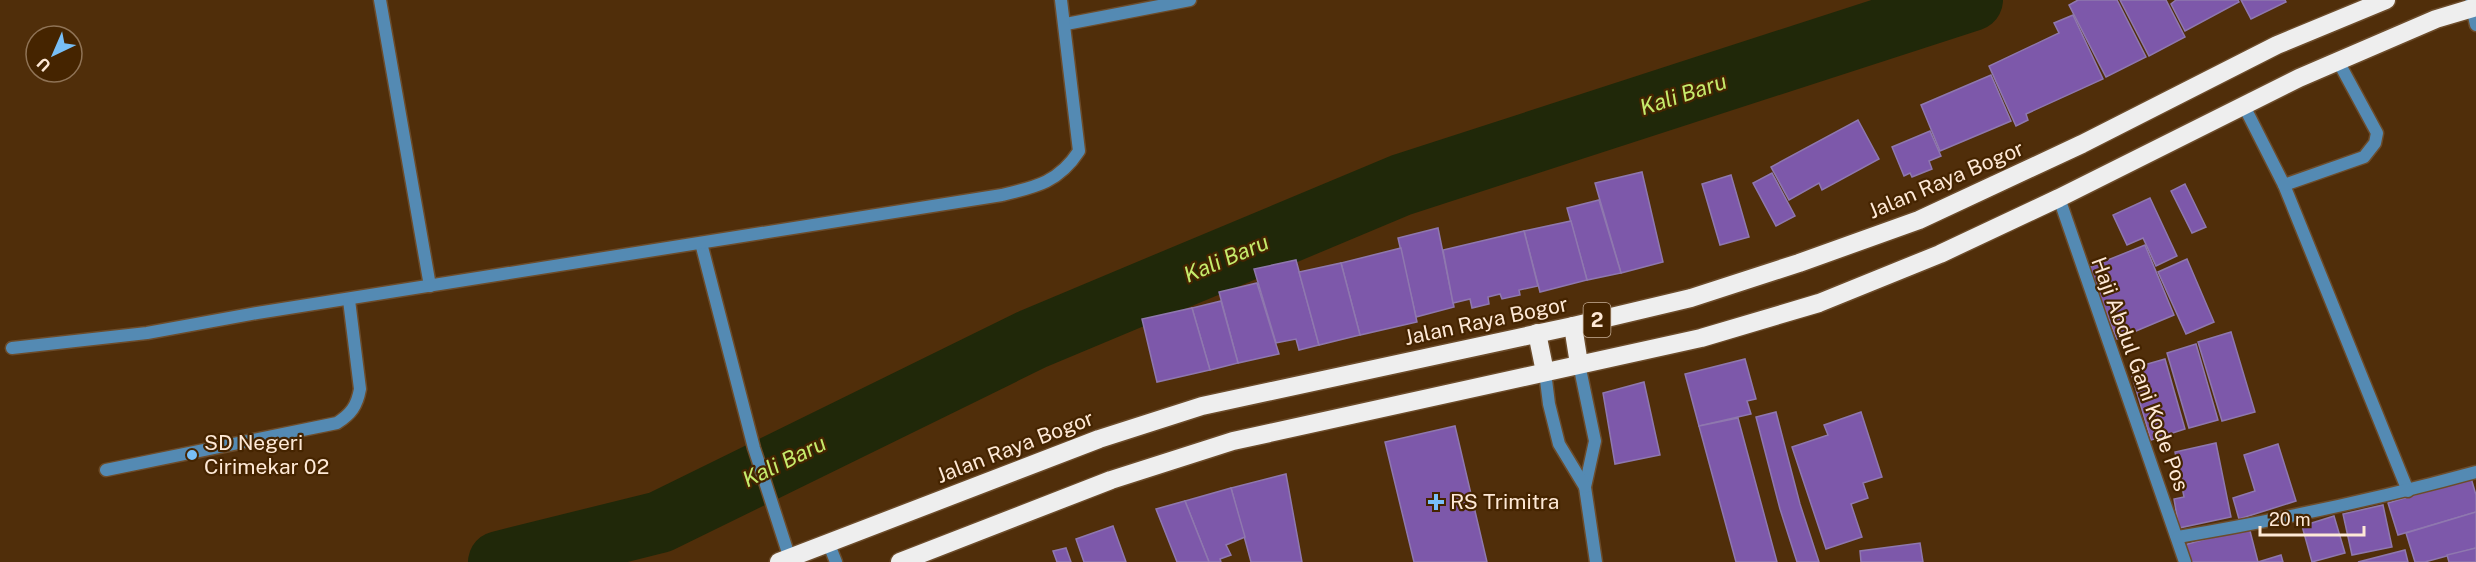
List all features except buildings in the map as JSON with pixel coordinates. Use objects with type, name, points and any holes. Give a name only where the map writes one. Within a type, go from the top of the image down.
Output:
[{"type":"highway","name":"Jalan Raya Bogor","points":[[786,561],[828,542],[1099,439],[1202,406],[1573,326],[1691,298],[1799,263],[1919,220],[2082,144],[2277,45],[2386,0]]},
{"type":"highway","name":"2","points":[[900,562],[1111,480],[1233,441],[1701,338],[1819,303],[1940,254],[2059,198],[2243,104],[2338,61],[2436,19],[2474,10]]},
{"type":"highway","points":[[1573,326],[1580,364]]},
{"type":"highway","points":[[1537,333],[1545,372]]},
{"type":"street","points":[[380,0],[430,286]]},
{"type":"street","points":[[12,348],[147,333],[257,313],[1002,195],[1036,187],[1058,176],[1071,165],[1079,151],[1066,24],[1061,0]]},
{"type":"street","points":[[1066,24],[1190,0]]},
{"type":"street","points":[[2284,185],[2364,157],[2375,143],[2378,133],[2338,61]]},
{"type":"street","points":[[2243,104],[2284,185],[2408,491]]},
{"type":"street","name":"Haji Abdul Gani Kode Pos","points":[[2059,198],[2185,562]]},
{"type":"street","points":[[701,243],[786,561]]},
{"type":"street","points":[[106,470],[337,423],[349,415],[358,404],[360,389],[349,300]]},
{"type":"street","points":[[1580,364],[1595,441],[1585,487],[1596,562]]},
{"type":"street","points":[[1545,372],[1549,404],[1559,444],[1585,487]]},
{"type":"street","points":[[2178,537],[2245,526],[2408,491],[2476,472]]},
{"type":"street","points":[[828,542],[836,562]]},
{"type":"waterway","name":"Kali Baru","points":[[499,562],[660,522],[1033,339],[1401,185],[1972,0]]},
{"type":"place","name":"SD Negeri Cirimekar 02","points":[[192,455]]},
{"type":"place","name":"RS Trimitra","points":[[1436,502]]}]
